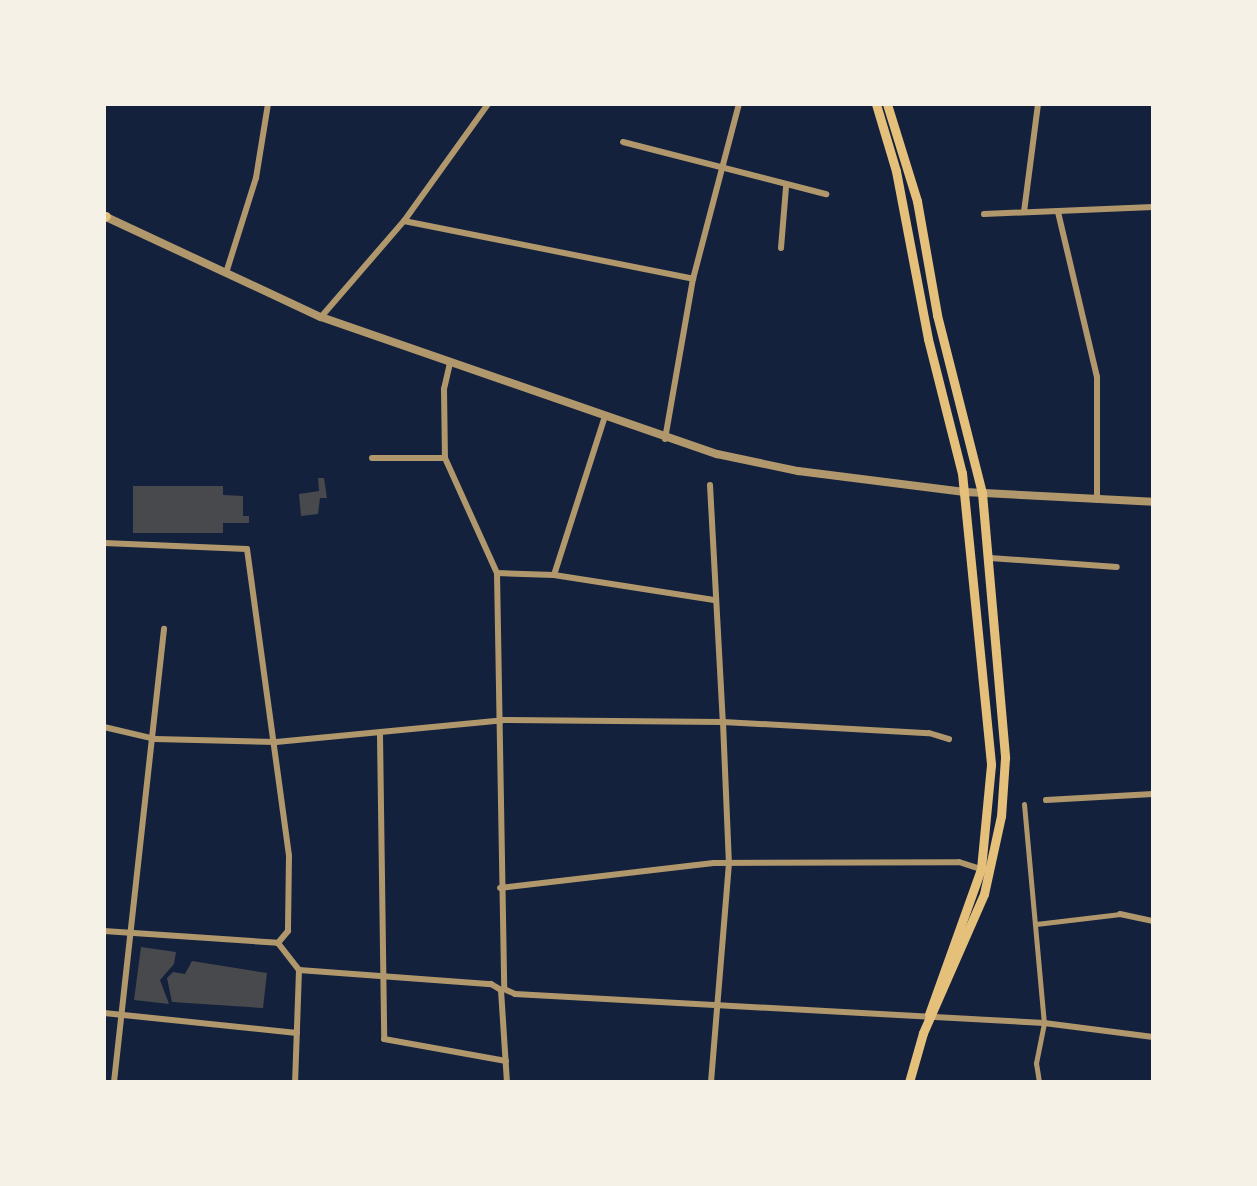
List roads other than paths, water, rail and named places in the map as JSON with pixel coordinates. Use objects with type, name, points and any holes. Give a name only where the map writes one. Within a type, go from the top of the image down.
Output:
[{"type":"main road","points":[[876,104],[899,182],[928,339],[965,492],[991,765],[981,869],[931,999],[929,1019]]},
{"type":"main road","points":[[887,104],[917,201],[937,315],[982,493],[1004,731],[1001,816],[978,912],[929,1019],[909,1082]]},
{"type":"street","points":[[226,273],[256,178],[268,104]]},
{"type":"street","points":[[321,317],[404,221],[486,107],[476,104]]},
{"type":"street","points":[[665,439],[693,279],[739,104]]},
{"type":"street","points":[[1024,212],[1038,104]]},
{"type":"street","points":[[623,142],[786,187],[826,194]]},
{"type":"street","points":[[781,248],[786,187]]},
{"type":"street","points":[[984,214],[1153,207]]},
{"type":"street","points":[[1058,212],[1097,377],[1097,500]]},
{"type":"street","points":[[105,216],[321,317],[604,419],[717,454],[798,471],[965,492],[1153,502]]},
{"type":"street","points":[[404,221],[693,279]]},
{"type":"street","points":[[450,363],[444,389],[445,458],[497,573],[503,720],[502,990],[507,1082]]},
{"type":"street","points":[[554,575],[604,419]]},
{"type":"street","points":[[372,458],[445,458]]},
{"type":"street","points":[[710,485],[729,863],[711,1082]]},
{"type":"street","points":[[104,543],[247,549],[276,742],[289,856],[288,931],[278,943]]},
{"type":"street","points":[[990,558],[1117,567]]},
{"type":"street","points":[[497,573],[554,575],[714,600]]},
{"type":"street","points":[[114,1082],[155,739],[164,629]]},
{"type":"street","points":[[104,727],[155,739],[276,742],[380,735],[503,720],[723,722],[929,733],[949,739]]},
{"type":"street","points":[[380,735],[387,976],[384,1039],[506,1061]]},
{"type":"street","points":[[1046,800],[1153,794]]},
{"type":"street","points":[[1024,804],[1044,1023],[1036,1063],[1039,1082]]},
{"type":"street","points":[[500,888],[597,873],[729,863],[959,862],[981,869]]},
{"type":"street","points":[[1036,924],[1120,914],[1153,921]]},
{"type":"street","points":[[104,931],[278,943],[299,970],[295,1082]]},
{"type":"street","points":[[299,970],[491,984],[515,994],[1044,1023],[1153,1037]]},
{"type":"street","points":[[104,1013],[297,1033]]}]
